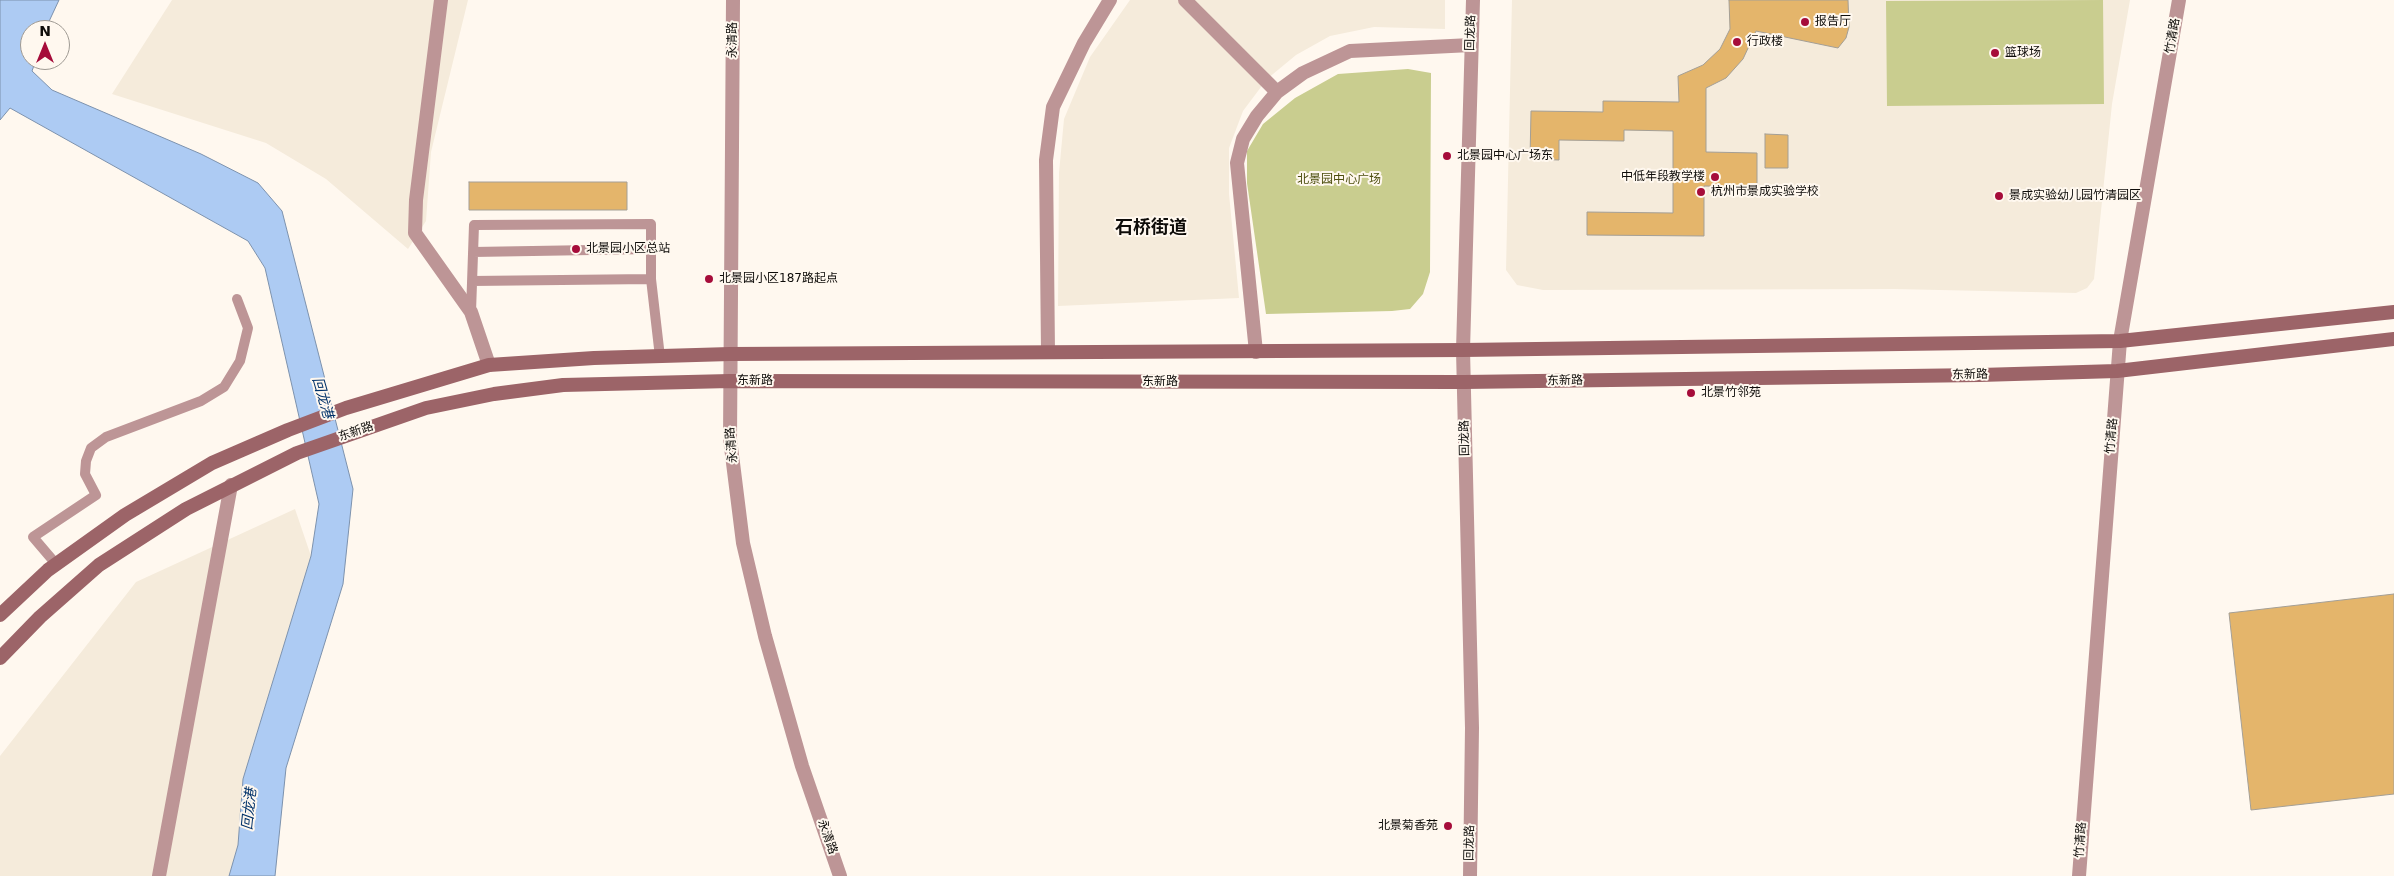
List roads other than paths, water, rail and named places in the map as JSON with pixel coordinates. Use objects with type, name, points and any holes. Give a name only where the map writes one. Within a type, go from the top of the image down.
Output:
[{"type":"main road","name":"东新路","points":[[0,615],[56,564],[126,515],[212,463],[288,430],[346,408],[489,366],[594,358],[730,354],[1256,352],[2120,341],[2394,312]]},
{"type":"main road","name":"东新路","points":[[0,658],[40,617],[99,565],[186,509],[297,453],[426,408],[494,394],[563,385],[730,381],[1464,382],[1980,375],[2117,371],[2394,339]]},
{"type":"street","points":[[441,0],[416,200],[415,233],[471,312],[489,366]]},
{"type":"street","name":"永清路","points":[[733,0],[730,439],[743,543],[765,636],[802,766],[840,876]]},
{"type":"street","points":[[1048,352],[1046,160],[1053,107],[1084,42],[1110,0]]},
{"type":"street","points":[[1185,0],[1276,92]]},
{"type":"street","name":"回龙路","points":[[1470,876],[1472,728],[1463,350],[1473,0]]},
{"type":"street","name":"竹清路","points":[[2079,876],[2120,341],[2179,0]]},
{"type":"street","points":[[1256,352],[1237,163],[1243,139],[1276,92],[1303,73],[1350,51],[1471,46]]},
{"type":"street","points":[[158,876],[231,485]]},
{"type":"lane","points":[[471,312],[474,225],[651,224],[651,279],[660,357]]},
{"type":"lane","points":[[473,252],[651,249]]},
{"type":"lane","points":[[472,281],[651,279]]},
{"type":"lane","points":[[56,564],[33,537],[96,495],[85,474],[86,461],[91,448],[106,437],[201,401],[224,387],[240,360],[248,328],[237,299]]},
{"type":"water","name":"回龙港","points":[[0,0],[59,0],[50,20],[20,20],[20,70],[32,70],[52,90],[201,154],[258,183],[282,211],[353,489],[343,584],[286,768],[275,876],[229,876],[238,845],[243,779],[311,556],[319,504],[265,268],[248,241],[10,108],[0,120]]},
{"type":"place","name":"报告厅","points":[[1805,22]]},
{"type":"place","name":"行政楼","points":[[1737,42]]},
{"type":"place","name":"篮球场","points":[[1995,53]]},
{"type":"place","name":"北景园中心广场东","points":[[1447,156]]},
{"type":"place","name":"中低年段教学楼","points":[[1715,177]]},
{"type":"place","name":"杭州市景成实验学校","points":[[1701,192]]},
{"type":"place","name":"景成实验幼儿园竹清园区","points":[[1999,196]]},
{"type":"place","name":"北景园小区总站","points":[[576,249]]},
{"type":"place","name":"北景园小区187路起点","points":[[709,279]]},
{"type":"place","name":"北景竹邻苑","points":[[1691,393]]},
{"type":"place","name":"北景菊香苑","points":[[1448,826]]},
{"type":"district","name":"石桥街道","points":[[1151,228]]},
{"type":"park label","name":"北景园中心广场","points":[[1339,180]]}]
